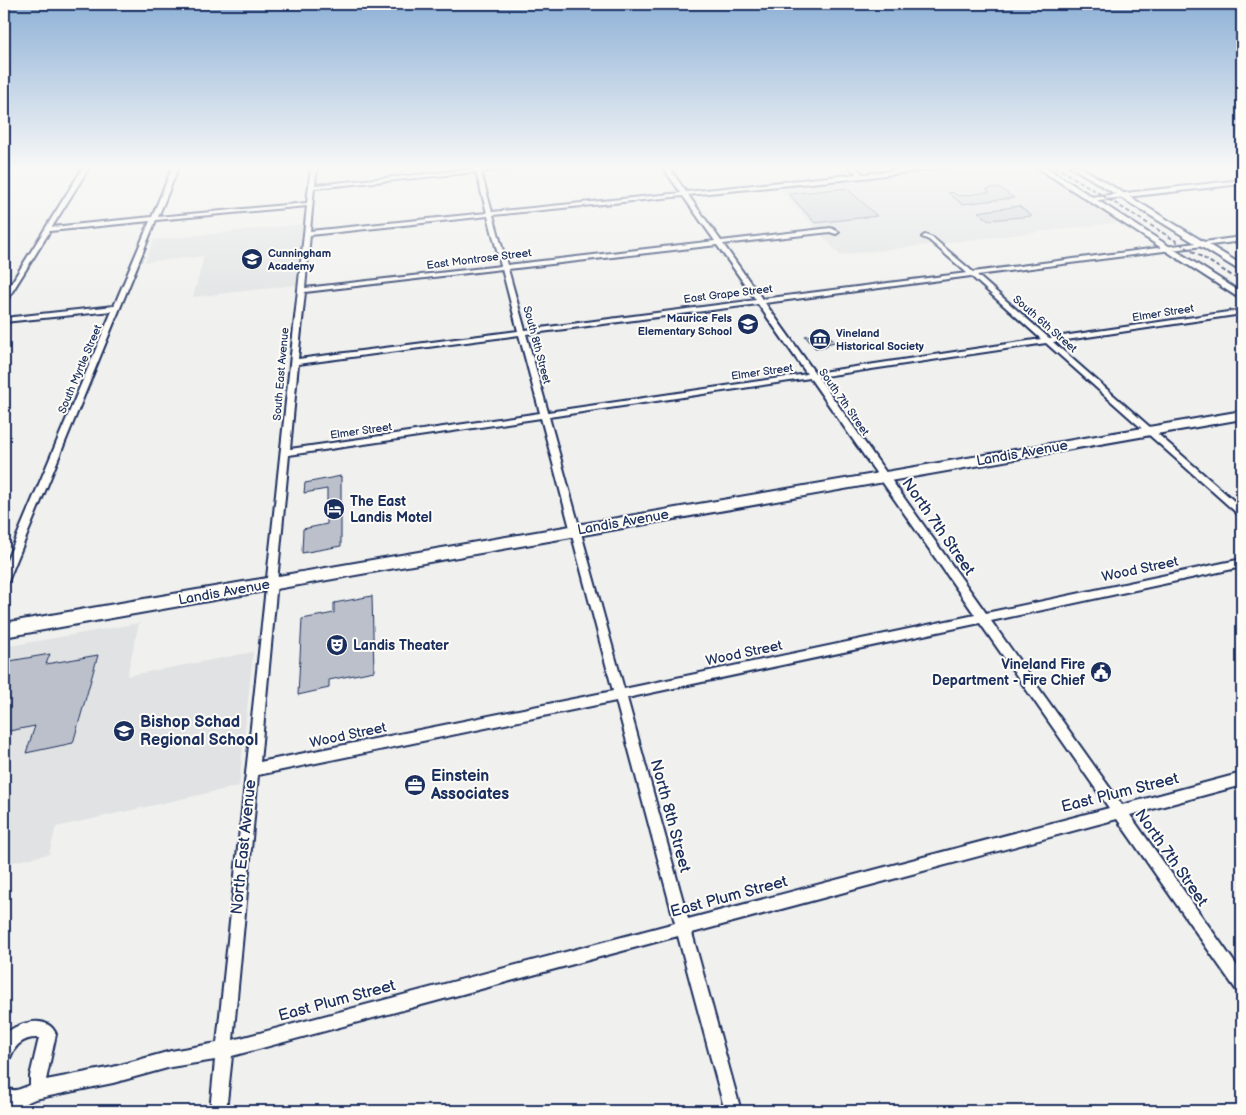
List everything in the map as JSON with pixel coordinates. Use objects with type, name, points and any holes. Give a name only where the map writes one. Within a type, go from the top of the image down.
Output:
[{"type":"main road","points":[[1119,218],[1242,297]]},
{"type":"main road","points":[[1158,218],[1242,269]]},
{"type":"main road","name":"Landis Avenue","points":[[4,630],[1242,415]]},
{"type":"street","points":[[4,300],[55,218]]},
{"type":"street","points":[[48,230],[164,218]]},
{"type":"street","name":"South East Avenue","points":[[270,584],[293,384],[293,362],[309,218]]},
{"type":"street","points":[[308,233],[451,218]]},
{"type":"street","name":"South 8th Street","points":[[491,218],[574,530]]},
{"type":"street","name":"South 7th Street","points":[[701,218],[884,478]]},
{"type":"street","name":"South Myrtle Street","points":[[4,579],[154,219]]},
{"type":"street","name":"East Montrose Street","points":[[302,290],[718,242],[831,230],[836,232]]},
{"type":"street","name":"South 6th Street","points":[[925,236],[972,274],[1242,513]]},
{"type":"street","name":"East Grape Street","points":[[293,362],[1242,239]]},
{"type":"street","points":[[4,320],[117,308]]},
{"type":"street","name":"Elmer Street","points":[[285,453],[1242,312]]},
{"type":"street","name":"North 7th Street","points":[[884,478],[1242,986]]},
{"type":"street","name":"North 8th Street","points":[[574,530],[733,1111]]},
{"type":"street","name":"Wood Street","points":[[252,770],[619,695],[1242,563]]},
{"type":"street","name":"North East Avenue","points":[[218,1111],[270,584]]},
{"type":"street","name":"East Plum Street","points":[[4,1096],[6,1100],[19,1098],[38,1090],[114,1075],[171,1059],[224,1050],[1242,780]]},
{"type":"street","points":[[4,1052],[6,1044],[19,1034],[40,1029],[48,1034],[38,1076],[38,1090]]},
{"type":"shaded area","points":[[806,218],[1119,218],[1125,222],[840,255]]},
{"type":"shaded area","points":[[811,218],[859,218],[815,223]]},
{"type":"shaded area","points":[[986,218],[1010,218],[989,220]]},
{"type":"shaded area","name":"Cunningham Academy","points":[[303,224],[297,285],[193,297],[204,256],[145,262],[154,240]]},
{"type":"shaded area","name":"Bishop Schad Regional School","points":[[139,623],[127,676],[253,652],[239,786],[56,827],[49,854],[4,864],[4,647]]},
{"type":"building","name":"Vineland Historical Society","points":[[827,333],[835,342],[826,344],[828,346],[815,348],[805,336]]},
{"type":"building","name":"The East Landis Motel","points":[[341,476],[341,546],[302,553],[303,529],[327,524],[327,489],[304,493],[305,483]]},
{"type":"building","name":"Landis Theater","points":[[372,596],[374,671],[329,680],[329,688],[298,695],[302,619],[334,613],[334,603]]},
{"type":"building","points":[[50,654],[46,664],[98,655],[73,743],[26,753],[35,726],[4,732],[4,662]]},
{"type":"railway","points":[[1139,218],[1239,280]]},
{"type":"railway","points":[[1237,279],[1242,282]]},
{"type":"place","name":"Cunningham Academy","points":[[252,259]]},
{"type":"place","name":"Maurice Fels Elementary School","points":[[748,324]]},
{"type":"place","name":"Vineland Historical Society","points":[[820,339]]},
{"type":"place","name":"The East Landis Motel","points":[[334,509]]},
{"type":"place","name":"Landis Theater","points":[[337,645]]},
{"type":"place","name":"Vineland Fire Department - Fire Chief","points":[[1101,672]]},
{"type":"place","name":"Bishop Schad Regional School","points":[[124,731]]},
{"type":"place","name":"Einstein Associates","points":[[415,785]]}]
